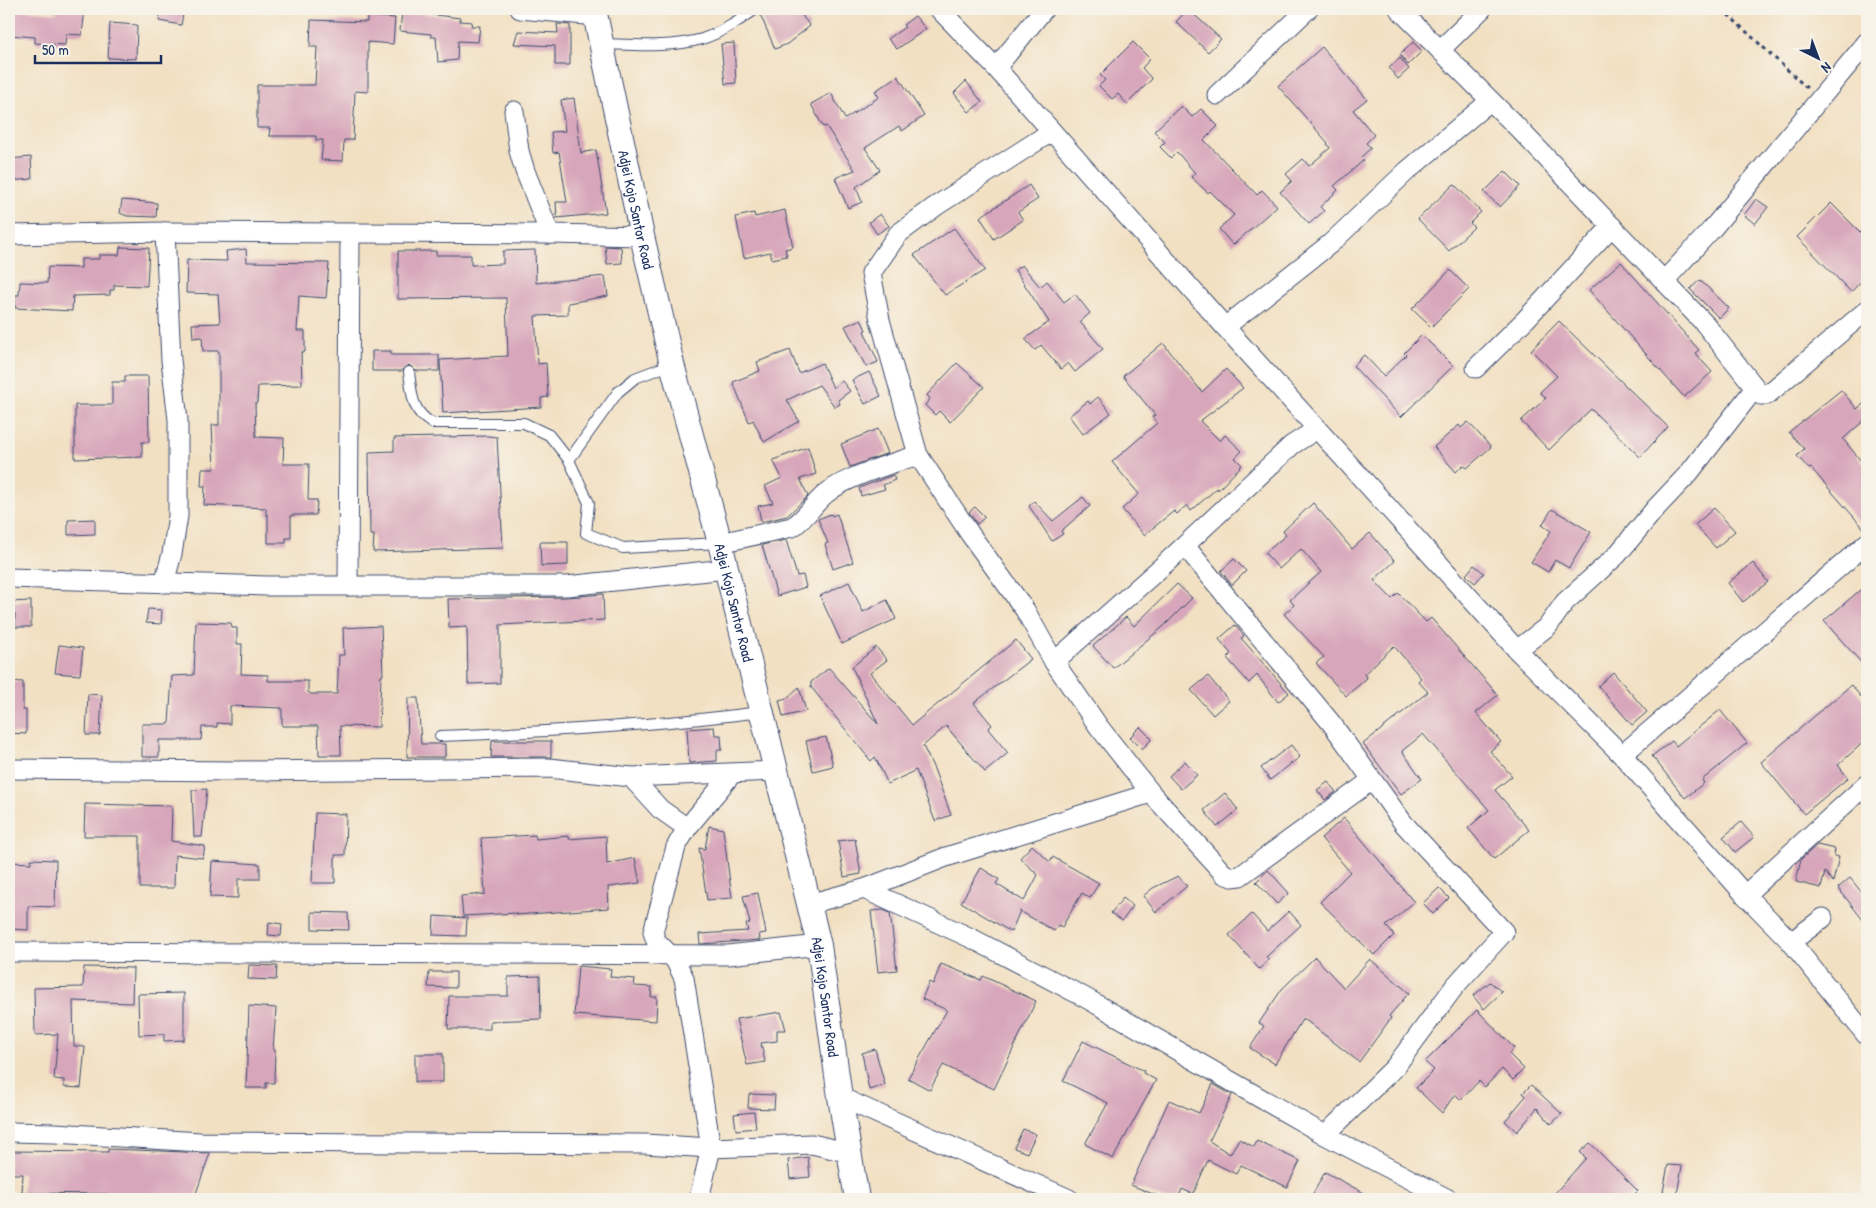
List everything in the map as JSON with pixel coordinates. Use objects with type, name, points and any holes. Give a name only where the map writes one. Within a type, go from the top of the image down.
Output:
[{"type":"street","points":[[520,9],[595,12]]},
{"type":"street","points":[[939,9],[996,68],[1225,327],[1517,650],[1622,755],[1746,896],[1791,942],[1864,1024]]},
{"type":"street","points":[[996,68],[1044,9]]},
{"type":"street","points":[[1217,95],[1308,9]]},
{"type":"street","points":[[1399,9],[1612,226],[1705,324],[1761,395],[1767,395],[1867,310]]},
{"type":"street","points":[[1440,50],[1482,9]]},
{"type":"street","name":"Adjei Kojo Santor Road","points":[[595,12],[642,236],[672,364],[720,543],[760,712],[778,771],[819,945],[840,1096],[857,1199]]},
{"type":"street","points":[[1664,281],[1718,221],[1867,42]]},
{"type":"street","points":[[1225,327],[1330,244],[1407,171],[1490,101]]},
{"type":"street","points":[[514,111],[519,151],[550,234]]},
{"type":"street","points":[[1051,132],[960,190],[898,234],[871,273],[880,320],[918,455],[970,534],[1026,610],[1054,662],[1099,726],[1151,793],[1224,874],[1232,877],[1240,876],[1372,780]]},
{"type":"street","points":[[1476,368],[1526,318],[1612,226]]},
{"type":"street","points":[[9,235],[165,232],[642,236]]},
{"type":"street","points":[[164,583],[172,554],[178,516],[178,420],[171,360],[165,232]]},
{"type":"street","points":[[348,586],[350,234]]},
{"type":"street","points":[[1517,650],[1548,626],[1565,602],[1617,555],[1655,509],[1689,473],[1755,388]]},
{"type":"street","points":[[1054,662],[1185,546],[1292,446],[1317,429]]},
{"type":"street","points":[[720,543],[792,526],[800,522],[827,492],[841,484],[918,455]]},
{"type":"street","points":[[1622,755],[1867,543]]},
{"type":"street","points":[[1185,546],[1332,724],[1404,824],[1504,932],[1454,986],[1395,1067],[1325,1135]]},
{"type":"street","points":[[9,578],[348,586],[567,586],[726,569]]},
{"type":"street","points":[[9,769],[246,771],[548,768],[631,777],[731,775],[778,771]]},
{"type":"street","points":[[699,1199],[711,1148],[684,978],[674,960],[656,941],[653,932],[676,847],[687,828],[731,775]]},
{"type":"street","points":[[631,777],[660,809],[687,828]]},
{"type":"street","points":[[1746,896],[1867,784]]},
{"type":"street","points":[[809,904],[864,888],[946,857],[1151,793]]},
{"type":"street","points":[[864,888],[973,939],[1084,997],[1325,1135],[1448,1199]]},
{"type":"street","points":[[1791,942],[1823,918]]},
{"type":"street","points":[[9,952],[728,955],[819,945]]},
{"type":"street","points":[[840,1096],[1069,1199]]},
{"type":"street","points":[[9,1132],[200,1142],[645,1144],[711,1148],[812,1144],[850,1153]]},
{"type":"lane","points":[[602,44],[670,45],[704,38],[737,22],[756,9]]},
{"type":"lane","points":[[570,460],[618,392],[636,378],[672,364]]},
{"type":"lane","points":[[408,372],[413,404],[424,419],[440,425],[524,423],[549,435],[570,460],[589,503],[586,534],[623,548],[720,543]]},
{"type":"lane","points":[[440,736],[572,731],[691,721],[760,712]]},
{"type":"path","points":[[1722,9],[1819,100]]},
{"type":"building","points":[[12,9],[57,13],[58,9],[85,9],[82,35],[66,34],[65,45],[35,43],[35,37],[9,35]]},
{"type":"building","points":[[161,9],[184,9],[181,25],[159,21]]},
{"type":"building","points":[[763,9],[797,9],[810,26],[787,44],[775,49],[760,14]]},
{"type":"building","points":[[1188,9],[1221,39],[1208,52],[1176,22]]},
{"type":"building","points":[[402,11],[460,18],[460,21],[472,22],[471,26],[480,26],[478,42],[458,41],[457,60],[438,62],[436,37],[431,37],[431,34],[400,31]]},
{"type":"building","points":[[367,16],[395,18],[393,44],[368,42],[368,92],[355,91],[353,140],[344,140],[343,161],[321,160],[323,140],[316,140],[316,136],[269,136],[270,128],[257,128],[257,85],[315,85],[317,47],[310,47],[311,20],[367,22]]},
{"type":"building","points":[[915,16],[926,29],[897,49],[888,39],[905,27],[903,25]]},
{"type":"building","points":[[110,23],[137,25],[136,59],[108,58]]},
{"type":"building","points":[[557,24],[570,25],[570,65],[555,65],[555,46],[514,44],[518,31],[558,33]]},
{"type":"building","points":[[1133,42],[1150,59],[1142,68],[1152,79],[1127,104],[1118,94],[1112,99],[1099,86],[1105,80],[1100,75]]},
{"type":"building","points":[[1413,42],[1422,51],[1408,65],[1400,55]]},
{"type":"building","points":[[734,43],[736,83],[725,84],[721,44]]},
{"type":"building","points":[[1322,47],[1367,99],[1353,110],[1374,135],[1366,143],[1371,148],[1361,157],[1364,160],[1334,186],[1338,190],[1320,207],[1324,211],[1309,224],[1280,192],[1292,181],[1286,174],[1303,159],[1309,166],[1330,148],[1328,143],[1278,86]]},
{"type":"building","points":[[1400,58],[1409,69],[1398,79],[1389,68]]},
{"type":"building","points":[[898,76],[924,116],[902,131],[899,126],[865,148],[880,170],[856,187],[862,202],[848,208],[835,178],[855,170],[826,126],[823,127],[811,104],[831,93],[845,119],[879,97],[875,91]]},
{"type":"building","points":[[966,81],[982,102],[969,112],[954,93]]},
{"type":"building","points":[[574,98],[581,153],[596,150],[606,213],[557,218],[556,202],[567,202],[559,152],[553,153],[551,132],[565,131],[561,100]]},
{"type":"building","points":[[1181,106],[1192,117],[1201,109],[1218,126],[1204,140],[1257,195],[1262,190],[1277,206],[1233,245],[1219,229],[1234,215],[1210,191],[1208,193],[1191,177],[1195,173],[1177,152],[1171,158],[1160,147],[1165,142],[1154,131]]},
{"type":"building","points":[[31,157],[32,179],[9,181],[9,159]]},
{"type":"building","points":[[1505,171],[1520,186],[1500,207],[1484,192]]},
{"type":"building","points":[[1454,184],[1481,212],[1470,223],[1474,227],[1449,251],[1418,219]]},
{"type":"building","points":[[1029,185],[1038,199],[1018,212],[1023,220],[994,239],[980,217]]},
{"type":"building","points":[[1756,199],[1768,207],[1755,224],[1744,215]]},
{"type":"building","points":[[122,200],[157,203],[156,217],[127,216],[120,213]]},
{"type":"building","points":[[1831,203],[1867,239],[1867,275],[1851,292],[1797,237]]},
{"type":"building","points":[[785,210],[793,247],[785,249],[787,256],[772,259],[770,252],[744,258],[736,217],[754,213],[755,217]]},
{"type":"building","points":[[880,214],[889,226],[877,234],[869,222]]},
{"type":"building","points":[[954,228],[985,270],[945,295],[914,255]]},
{"type":"building","points":[[605,246],[621,247],[622,263],[607,264]]},
{"type":"building","points":[[120,247],[149,248],[147,286],[114,285],[114,290],[110,290],[110,295],[73,296],[72,311],[15,308],[15,295],[19,295],[20,282],[47,283],[48,267],[81,268],[81,259],[99,259],[99,255],[119,255]]},
{"type":"building","points":[[246,249],[247,262],[329,263],[326,298],[299,296],[297,331],[305,331],[305,352],[301,352],[302,385],[258,386],[257,403],[255,403],[256,437],[284,438],[283,464],[309,464],[308,500],[317,500],[316,515],[291,515],[291,538],[286,538],[286,543],[268,543],[268,515],[266,515],[266,508],[204,505],[205,486],[201,486],[202,469],[214,469],[212,425],[219,425],[219,351],[203,351],[202,337],[193,338],[192,324],[220,323],[218,294],[186,293],[187,260],[227,261],[226,251]]},
{"type":"building","points":[[535,250],[536,283],[605,276],[608,296],[568,303],[568,315],[535,316],[538,364],[546,363],[548,397],[541,398],[541,407],[443,413],[440,360],[508,356],[506,298],[398,299],[398,251],[436,251],[436,255],[471,255],[471,265],[503,264],[503,251]]},
{"type":"building","points":[[1621,262],[1699,350],[1695,353],[1712,372],[1684,397],[1589,290]]},
{"type":"building","points":[[1022,265],[1040,287],[1047,281],[1064,302],[1075,294],[1090,313],[1080,322],[1103,349],[1075,372],[1068,363],[1061,369],[1041,345],[1035,350],[1025,339],[1049,322],[1015,270]]},
{"type":"building","points":[[1450,270],[1469,289],[1431,327],[1412,309]]},
{"type":"building","points":[[1700,280],[1729,308],[1719,318],[1690,289]]},
{"type":"building","points":[[861,319],[866,330],[864,331],[878,362],[866,367],[845,326]]},
{"type":"building","points":[[1559,321],[1668,427],[1640,457],[1591,409],[1549,450],[1521,421],[1546,398],[1540,392],[1557,376],[1531,350]]},
{"type":"building","points":[[1422,335],[1453,366],[1401,417],[1353,366],[1364,355],[1384,376],[1406,355],[1404,353]]},
{"type":"building","points":[[1163,343],[1202,392],[1226,369],[1243,388],[1200,421],[1220,441],[1225,435],[1242,451],[1235,458],[1242,465],[1218,490],[1217,488],[1191,511],[1187,505],[1177,514],[1174,511],[1144,535],[1122,509],[1139,494],[1112,462],[1157,423],[1152,417],[1155,415],[1123,376]]},
{"type":"building","points":[[790,350],[799,373],[822,363],[833,388],[842,381],[850,391],[838,400],[840,404],[835,407],[819,385],[787,400],[799,421],[764,442],[753,420],[749,422],[733,382],[760,371],[757,362]]},
{"type":"building","points":[[372,351],[391,351],[391,355],[439,355],[439,371],[416,371],[409,365],[402,371],[372,371]]},
{"type":"building","points":[[957,363],[984,387],[950,422],[939,411],[935,415],[925,405],[930,399],[927,395]]},
{"type":"building","points":[[869,372],[881,396],[865,404],[852,380]]},
{"type":"building","points":[[125,376],[148,376],[149,442],[142,442],[142,457],[75,459],[75,405],[112,405],[112,382],[125,382]]},
{"type":"building","points":[[1841,390],[1857,409],[1867,401],[1867,418],[1843,439],[1867,468],[1867,532],[1811,468],[1809,469],[1797,456],[1804,449],[1789,432]]},
{"type":"building","points":[[1098,397],[1111,413],[1083,434],[1069,416],[1088,401],[1090,404]]},
{"type":"building","points":[[1468,422],[1491,447],[1467,468],[1463,465],[1456,472],[1434,447],[1459,425],[1461,428]]},
{"type":"building","points":[[878,429],[888,453],[850,467],[841,444]]},
{"type":"building","points":[[497,437],[503,548],[373,552],[374,535],[370,535],[369,452],[394,451],[394,438]]},
{"type":"building","points":[[808,447],[816,474],[800,479],[808,496],[787,516],[761,522],[758,506],[773,503],[765,486],[782,478],[773,460]]},
{"type":"building","points":[[893,475],[895,480],[883,485],[885,489],[861,496],[859,488]]},
{"type":"building","points":[[1083,497],[1090,506],[1061,531],[1063,534],[1052,541],[1029,506],[1034,501],[1053,521]]},
{"type":"building","points":[[1313,503],[1352,549],[1370,533],[1395,561],[1374,580],[1392,599],[1398,593],[1426,622],[1431,618],[1498,695],[1476,713],[1501,742],[1490,751],[1512,776],[1495,790],[1529,830],[1494,859],[1468,828],[1489,810],[1423,734],[1402,751],[1422,779],[1401,794],[1363,744],[1428,692],[1418,681],[1421,678],[1394,646],[1364,674],[1367,678],[1346,696],[1316,663],[1324,657],[1284,614],[1294,605],[1290,600],[1321,572],[1301,549],[1279,569],[1265,553],[1286,535],[1283,531]]},
{"type":"building","points":[[975,507],[985,517],[977,524],[969,512]]},
{"type":"building","points":[[1714,508],[1735,531],[1716,548],[1695,525]]},
{"type":"building","points":[[1552,509],[1591,532],[1569,568],[1555,560],[1548,572],[1531,562],[1551,531],[1542,525]]},
{"type":"building","points":[[831,514],[832,516],[837,514],[853,562],[833,569],[825,544],[828,543],[818,519]]},
{"type":"building","points":[[95,519],[95,534],[68,535],[68,520]]},
{"type":"building","points":[[786,540],[797,576],[803,575],[806,587],[777,596],[762,545]]},
{"type":"building","points":[[540,542],[568,542],[568,565],[541,566]]},
{"type":"building","points":[[1234,559],[1246,571],[1232,585],[1221,571]]},
{"type":"building","points":[[1753,563],[1768,582],[1743,602],[1728,583]]},
{"type":"building","points":[[1474,565],[1484,573],[1475,583],[1466,575]]},
{"type":"building","points":[[849,582],[863,612],[887,600],[896,619],[842,644],[820,596]]},
{"type":"building","points":[[1177,584],[1192,598],[1164,626],[1113,668],[1093,646],[1126,617],[1134,626]]},
{"type":"building","points":[[1867,584],[1867,669],[1824,621]]},
{"type":"building","points":[[603,594],[604,620],[500,625],[500,683],[468,684],[467,627],[449,628],[448,599],[567,597]]},
{"type":"building","points":[[31,601],[31,627],[15,627],[15,614],[9,614],[9,602]]},
{"type":"building","points":[[148,609],[162,610],[161,624],[146,623]]},
{"type":"building","points":[[196,622],[231,623],[232,628],[237,628],[237,644],[242,644],[241,674],[268,675],[268,681],[308,681],[308,692],[311,694],[337,694],[339,655],[344,655],[343,628],[381,626],[383,675],[381,676],[379,727],[340,726],[341,755],[319,755],[318,726],[282,726],[282,708],[230,706],[230,724],[217,723],[217,727],[202,727],[201,740],[159,740],[159,757],[142,757],[142,724],[169,724],[172,676],[194,675]]},
{"type":"building","points":[[1235,625],[1244,636],[1241,638],[1289,693],[1278,702],[1257,675],[1249,683],[1227,658],[1231,654],[1219,639]]},
{"type":"building","points":[[1016,640],[1031,659],[974,703],[992,725],[988,729],[1008,753],[985,772],[946,726],[923,746],[934,769],[951,815],[935,821],[916,770],[888,784],[875,757],[871,761],[811,687],[811,682],[829,668],[878,724],[852,667],[876,647],[887,660],[870,673],[912,725]]},
{"type":"building","points":[[59,645],[83,648],[80,675],[55,673]]},
{"type":"building","points":[[1613,672],[1647,712],[1632,725],[1598,686]]},
{"type":"building","points":[[1208,676],[1229,701],[1213,715],[1191,690]]},
{"type":"building","points":[[9,681],[23,682],[23,710],[26,710],[26,734],[9,733]]},
{"type":"building","points":[[1851,685],[1867,704],[1867,739],[1838,765],[1848,778],[1804,814],[1761,762]]},
{"type":"building","points":[[799,687],[806,711],[783,717],[779,700],[787,698]]},
{"type":"building","points":[[88,694],[102,695],[100,735],[86,735]]},
{"type":"building","points":[[408,698],[418,698],[421,744],[445,744],[445,757],[407,757]]},
{"type":"building","points":[[1720,710],[1747,743],[1702,780],[1704,783],[1685,798],[1652,756],[1672,741],[1676,746]]},
{"type":"building","points":[[714,727],[715,735],[721,735],[722,750],[717,750],[717,761],[689,763],[687,729]]},
{"type":"building","points":[[1140,727],[1152,739],[1142,749],[1130,737]]},
{"type":"building","points":[[826,737],[833,766],[813,771],[806,741]]},
{"type":"building","points":[[492,741],[551,741],[551,757],[491,757]]},
{"type":"building","points":[[1291,745],[1300,757],[1270,780],[1261,768]]},
{"type":"building","points":[[1185,761],[1197,775],[1181,789],[1169,776]]},
{"type":"building","points":[[1328,782],[1336,792],[1325,800],[1317,790]]},
{"type":"building","points":[[207,789],[202,837],[194,837],[192,790]]},
{"type":"building","points":[[1225,793],[1238,810],[1217,827],[1204,810]]},
{"type":"building","points":[[85,804],[172,806],[171,841],[205,846],[203,858],[175,855],[174,888],[140,888],[140,836],[84,836]]},
{"type":"building","points":[[315,813],[346,814],[345,855],[335,855],[335,883],[312,883]]},
{"type":"building","points":[[1344,818],[1414,902],[1386,926],[1394,935],[1374,955],[1320,902],[1350,872],[1321,838]]},
{"type":"building","points":[[1741,822],[1754,837],[1735,852],[1723,837]]},
{"type":"building","points":[[709,826],[723,829],[732,898],[707,900],[699,848],[705,849]]},
{"type":"building","points":[[535,835],[536,839],[569,836],[569,839],[606,836],[607,864],[635,858],[640,883],[608,887],[609,908],[517,915],[517,913],[463,916],[461,896],[485,894],[481,838]]},
{"type":"building","points":[[855,839],[861,874],[844,877],[838,841]]},
{"type":"building","points":[[1032,845],[1050,862],[1053,857],[1099,883],[1090,898],[1082,893],[1062,927],[1058,925],[1054,931],[1020,911],[1011,932],[961,902],[981,868],[999,879],[996,884],[1024,901],[1038,875],[1020,858]]},
{"type":"building","points":[[1817,845],[1835,849],[1834,856],[1839,857],[1833,882],[1825,872],[1821,888],[1796,882],[1801,859]]},
{"type":"building","points":[[31,859],[56,860],[55,907],[28,906],[28,930],[9,929],[9,862],[31,863]]},
{"type":"building","points":[[212,861],[260,864],[260,879],[238,879],[238,898],[210,897]]},
{"type":"building","points":[[1268,870],[1289,893],[1277,904],[1256,882]]},
{"type":"building","points":[[1178,876],[1187,886],[1156,912],[1143,896],[1153,888]]},
{"type":"building","points":[[1850,878],[1867,899],[1867,925],[1838,888]]},
{"type":"building","points":[[1439,888],[1449,898],[1433,914],[1423,903]]},
{"type":"building","points":[[758,893],[766,933],[759,934],[760,940],[700,944],[699,934],[748,931],[746,924],[750,923],[743,896]]},
{"type":"building","points":[[1123,898],[1133,906],[1122,921],[1111,913]]},
{"type":"building","points":[[883,910],[890,913],[897,970],[878,972],[871,911]]},
{"type":"building","points":[[1289,911],[1301,925],[1266,957],[1269,960],[1259,969],[1229,935],[1252,914],[1267,931]]},
{"type":"building","points":[[312,912],[348,913],[349,930],[312,929]]},
{"type":"building","points":[[434,916],[467,918],[466,936],[433,935]]},
{"type":"building","points":[[269,922],[282,924],[281,936],[268,935]]},
{"type":"building","points":[[1315,957],[1344,988],[1370,959],[1409,993],[1389,1016],[1391,1018],[1359,1062],[1303,1018],[1275,1064],[1250,1048],[1264,1026],[1259,1023],[1282,989]]},
{"type":"building","points":[[941,964],[981,980],[983,976],[1036,1001],[994,1089],[943,1065],[930,1090],[908,1078],[947,1010],[922,999],[929,982],[933,984]]},
{"type":"building","points":[[249,965],[277,966],[276,980],[248,979]]},
{"type":"building","points":[[578,966],[611,969],[610,977],[635,979],[634,986],[652,987],[651,997],[657,997],[656,1021],[574,1015]]},
{"type":"building","points":[[84,967],[133,968],[132,1003],[73,1001],[74,1046],[85,1047],[81,1088],[64,1087],[64,1080],[54,1079],[58,1034],[35,1035],[34,988],[83,987]]},
{"type":"building","points":[[429,972],[456,972],[456,988],[428,987]]},
{"type":"building","points":[[540,976],[541,1019],[490,1021],[490,1029],[448,1029],[449,996],[508,996],[508,977]]},
{"type":"building","points":[[1490,982],[1502,992],[1484,1009],[1473,996]]},
{"type":"building","points":[[184,993],[184,1040],[164,1041],[164,1034],[139,1035],[138,994]]},
{"type":"building","points":[[249,1006],[276,1008],[273,1050],[275,1050],[274,1083],[266,1083],[266,1088],[246,1088]]},
{"type":"building","points":[[1477,1010],[1514,1048],[1509,1054],[1524,1069],[1513,1080],[1502,1069],[1485,1087],[1479,1081],[1461,1100],[1455,1094],[1442,1113],[1416,1088],[1434,1070],[1425,1062]]},
{"type":"building","points":[[781,1012],[786,1030],[777,1030],[777,1041],[761,1043],[765,1062],[747,1065],[736,1019]]},
{"type":"building","points":[[1083,1041],[1144,1071],[1143,1073],[1156,1080],[1113,1159],[1085,1144],[1108,1103],[1063,1081]]},
{"type":"building","points":[[875,1049],[885,1085],[869,1090],[862,1053]]},
{"type":"building","points":[[415,1054],[443,1054],[443,1082],[415,1082]]},
{"type":"building","points":[[1213,1084],[1232,1095],[1209,1141],[1230,1154],[1239,1139],[1254,1147],[1257,1141],[1300,1161],[1287,1187],[1241,1165],[1236,1174],[1208,1160],[1193,1194],[1182,1189],[1178,1199],[1165,1199],[1131,1185],[1169,1100],[1199,1113]]},
{"type":"building","points":[[1531,1085],[1562,1114],[1551,1124],[1537,1108],[1517,1132],[1505,1121],[1526,1096],[1523,1093]]},
{"type":"building","points":[[749,1094],[775,1095],[774,1109],[748,1108]]},
{"type":"building","points":[[754,1112],[756,1128],[736,1130],[734,1114]]},
{"type":"building","points":[[1023,1129],[1036,1134],[1027,1153],[1014,1148]]},
{"type":"building","points":[[1590,1143],[1638,1191],[1629,1199],[1562,1199],[1555,1193],[1586,1158],[1580,1152]]},
{"type":"building","points":[[108,1149],[210,1153],[194,1199],[108,1199],[108,1194],[22,1193],[23,1174],[9,1174],[9,1151],[108,1152]]},
{"type":"building","points":[[808,1157],[810,1177],[790,1179],[788,1160]]},
{"type":"building","points":[[1668,1165],[1682,1166],[1677,1194],[1663,1192]]},
{"type":"building","points":[[1325,1172],[1375,1199],[1310,1199]]}]
